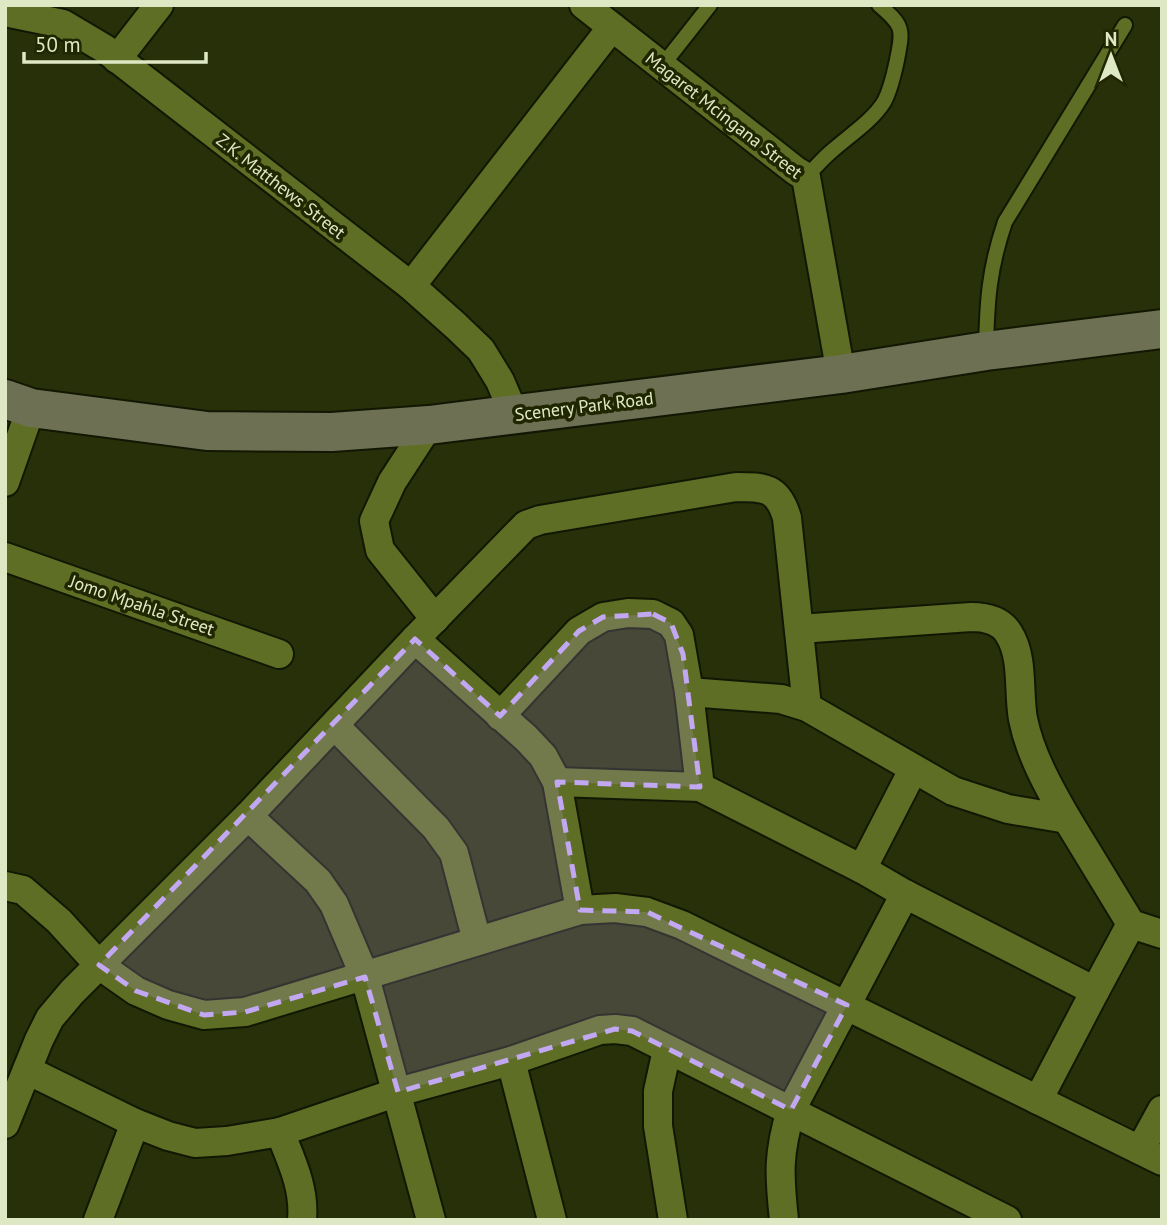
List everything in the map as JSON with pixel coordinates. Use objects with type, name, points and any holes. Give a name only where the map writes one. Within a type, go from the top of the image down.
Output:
[{"type":"street","points":[[117,59],[159,5]]},
{"type":"street","name":"Magaret Mcingana Street","points":[[584,5],[806,177],[841,374]]},
{"type":"street","name":"Z.K. Matthews Street","points":[[16,10],[63,24],[117,59],[411,286],[481,349],[500,381],[514,414]]},
{"type":"street","points":[[411,286],[611,27]]},
{"type":"street","name":"Scenery Park Road","points":[[18,403],[207,431],[332,432],[429,425],[841,374],[986,351],[1162,329]]},
{"type":"street","points":[[5,482],[18,403]]},
{"type":"street","points":[[429,425],[392,482],[374,521],[380,550],[435,619]]},
{"type":"street","points":[[5,1124],[38,1040],[50,1018],[335,726],[526,525],[540,520],[723,489],[757,487],[775,492],[783,503],[787,518],[807,707]]},
{"type":"street","name":"Jomo Mpahla Street","points":[[5,557],[279,653]]},
{"type":"street","points":[[500,716],[579,631],[603,617],[628,613],[653,614],[671,623],[679,635],[689,692],[700,787]]},
{"type":"street","points":[[799,629],[971,617],[985,617],[1000,623],[1009,633],[1016,651],[1023,718],[1028,739],[1049,788],[1131,924],[1162,934]]},
{"type":"street","points":[[415,639],[543,756],[557,782],[580,911]]},
{"type":"street","points":[[689,692],[781,699],[807,707],[953,792],[1008,809],[1067,819]]},
{"type":"street","points":[[335,726],[436,828],[454,853],[477,941]]},
{"type":"street","points":[[862,869],[913,770]]},
{"type":"street","points":[[557,782],[700,787],[1095,991]]},
{"type":"street","points":[[248,816],[318,881],[334,904],[365,977],[431,1220]]},
{"type":"street","points":[[5,886],[23,890],[58,921],[99,965],[136,990],[168,1005],[204,1015],[245,1012],[580,911],[615,908],[647,912],[682,925],[1151,1156],[1162,1110]]},
{"type":"street","points":[[784,1220],[779,1168],[781,1144],[791,1110],[905,894]]},
{"type":"street","points":[[1038,1100],[1131,924]]},
{"type":"street","points":[[27,1070],[135,1123],[168,1136],[195,1143],[227,1141],[280,1132],[398,1092],[510,1061],[600,1030],[632,1031],[1007,1220]]},
{"type":"street","points":[[667,1050],[658,1091],[658,1126],[673,1220]]},
{"type":"street","points":[[510,1061],[552,1220]]},
{"type":"street","points":[[99,1220],[135,1123]]},
{"type":"street","points":[[280,1132],[299,1181],[302,1220]]},
{"type":"lane","points":[[662,66],[710,5]]},
{"type":"lane","points":[[806,177],[831,151],[869,119],[884,101],[892,82],[902,29],[896,19],[879,5]]},
{"type":"lane","points":[[986,351],[988,293],[993,256],[1005,222],[1125,25]]},
{"type":"highlighted area","points":[[653,614],[671,623],[683,654],[700,787],[557,782],[580,910],[647,912],[847,1005],[791,1110],[632,1031],[615,1029],[398,1092],[365,977],[245,1012],[204,1015],[136,991],[99,965],[415,639],[500,716],[579,631],[603,617]]}]
